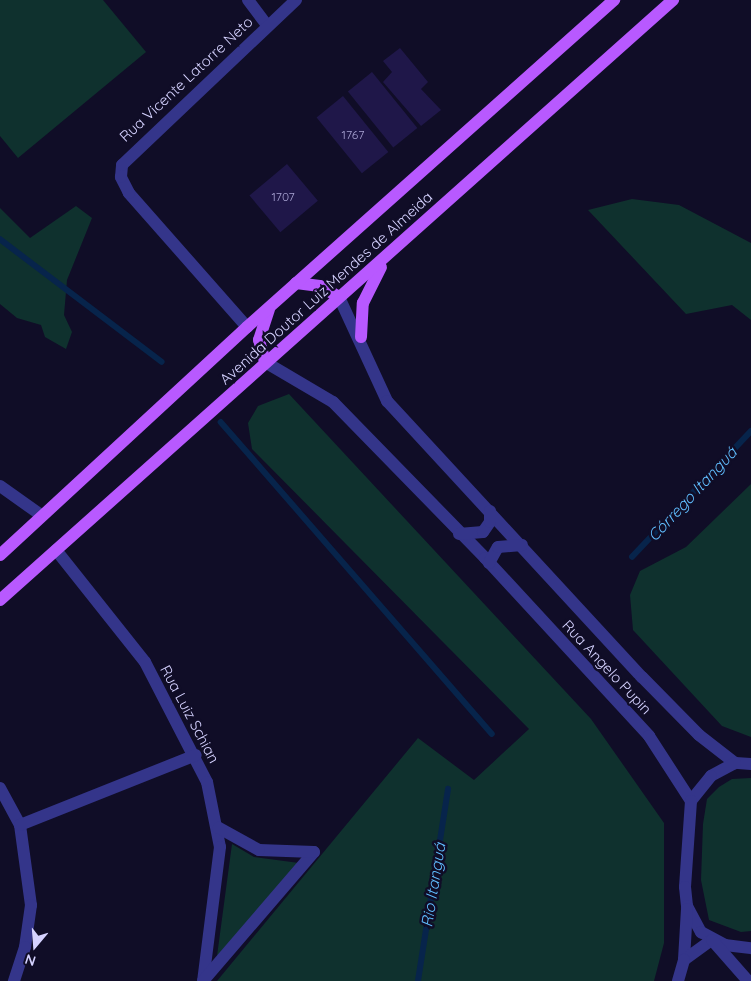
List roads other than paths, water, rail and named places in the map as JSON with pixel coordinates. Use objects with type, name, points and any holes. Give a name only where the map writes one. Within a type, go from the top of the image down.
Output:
[{"type":"main road","name":"Avenida Doutor Luiz Mendes de Almeida","points":[[0,555],[41,515],[271,305],[614,0]]},
{"type":"main road","name":"Avenida Doutor Luiz Mendes de Almeida","points":[[0,600],[264,362],[673,0]]},
{"type":"main road","points":[[361,337],[363,303],[370,281],[395,248]]},
{"type":"main road","points":[[296,283],[320,286],[339,297]]},
{"type":"main road","points":[[264,362],[259,340],[271,305]]},
{"type":"street","points":[[248,0],[267,25]]},
{"type":"street","name":"Rua Vicente Latorre Neto","points":[[247,327],[129,193],[121,178],[127,157],[296,0]]},
{"type":"street","name":"Rua Angelo Pupin","points":[[339,297],[361,337],[370,372],[387,401],[692,729],[735,763]]},
{"type":"street","name":"Rua Angelo Pupin","points":[[264,362],[333,402],[459,534],[490,563],[649,736],[691,801]]},
{"type":"street","points":[[0,486],[41,515]]},
{"type":"street","points":[[459,534],[483,532],[490,522],[490,511]]},
{"type":"street","points":[[490,563],[498,547],[522,546]]},
{"type":"street","name":"Rua Luiz Schian","points":[[56,550],[144,662],[196,755],[219,828],[215,912],[204,981]]},
{"type":"street","points":[[20,825],[196,755]]},
{"type":"street","points":[[678,981],[684,960],[691,801],[711,776],[735,763],[751,764]]},
{"type":"street","points":[[0,788],[20,825],[31,905],[26,947],[14,981]]},
{"type":"street","points":[[204,981],[314,852],[259,850],[219,828]]},
{"type":"street","points":[[687,906],[701,932],[712,940],[748,981]]},
{"type":"street","points":[[684,960],[712,940],[751,948]]},
{"type":"waterway","points":[[0,239],[162,362]]},
{"type":"waterway","points":[[221,422],[492,734]]},
{"type":"waterway","name":"Córrego Itanguá","points":[[632,557],[751,431]]},
{"type":"waterway","name":"Rio Itanguá","points":[[418,981],[448,789]]}]
